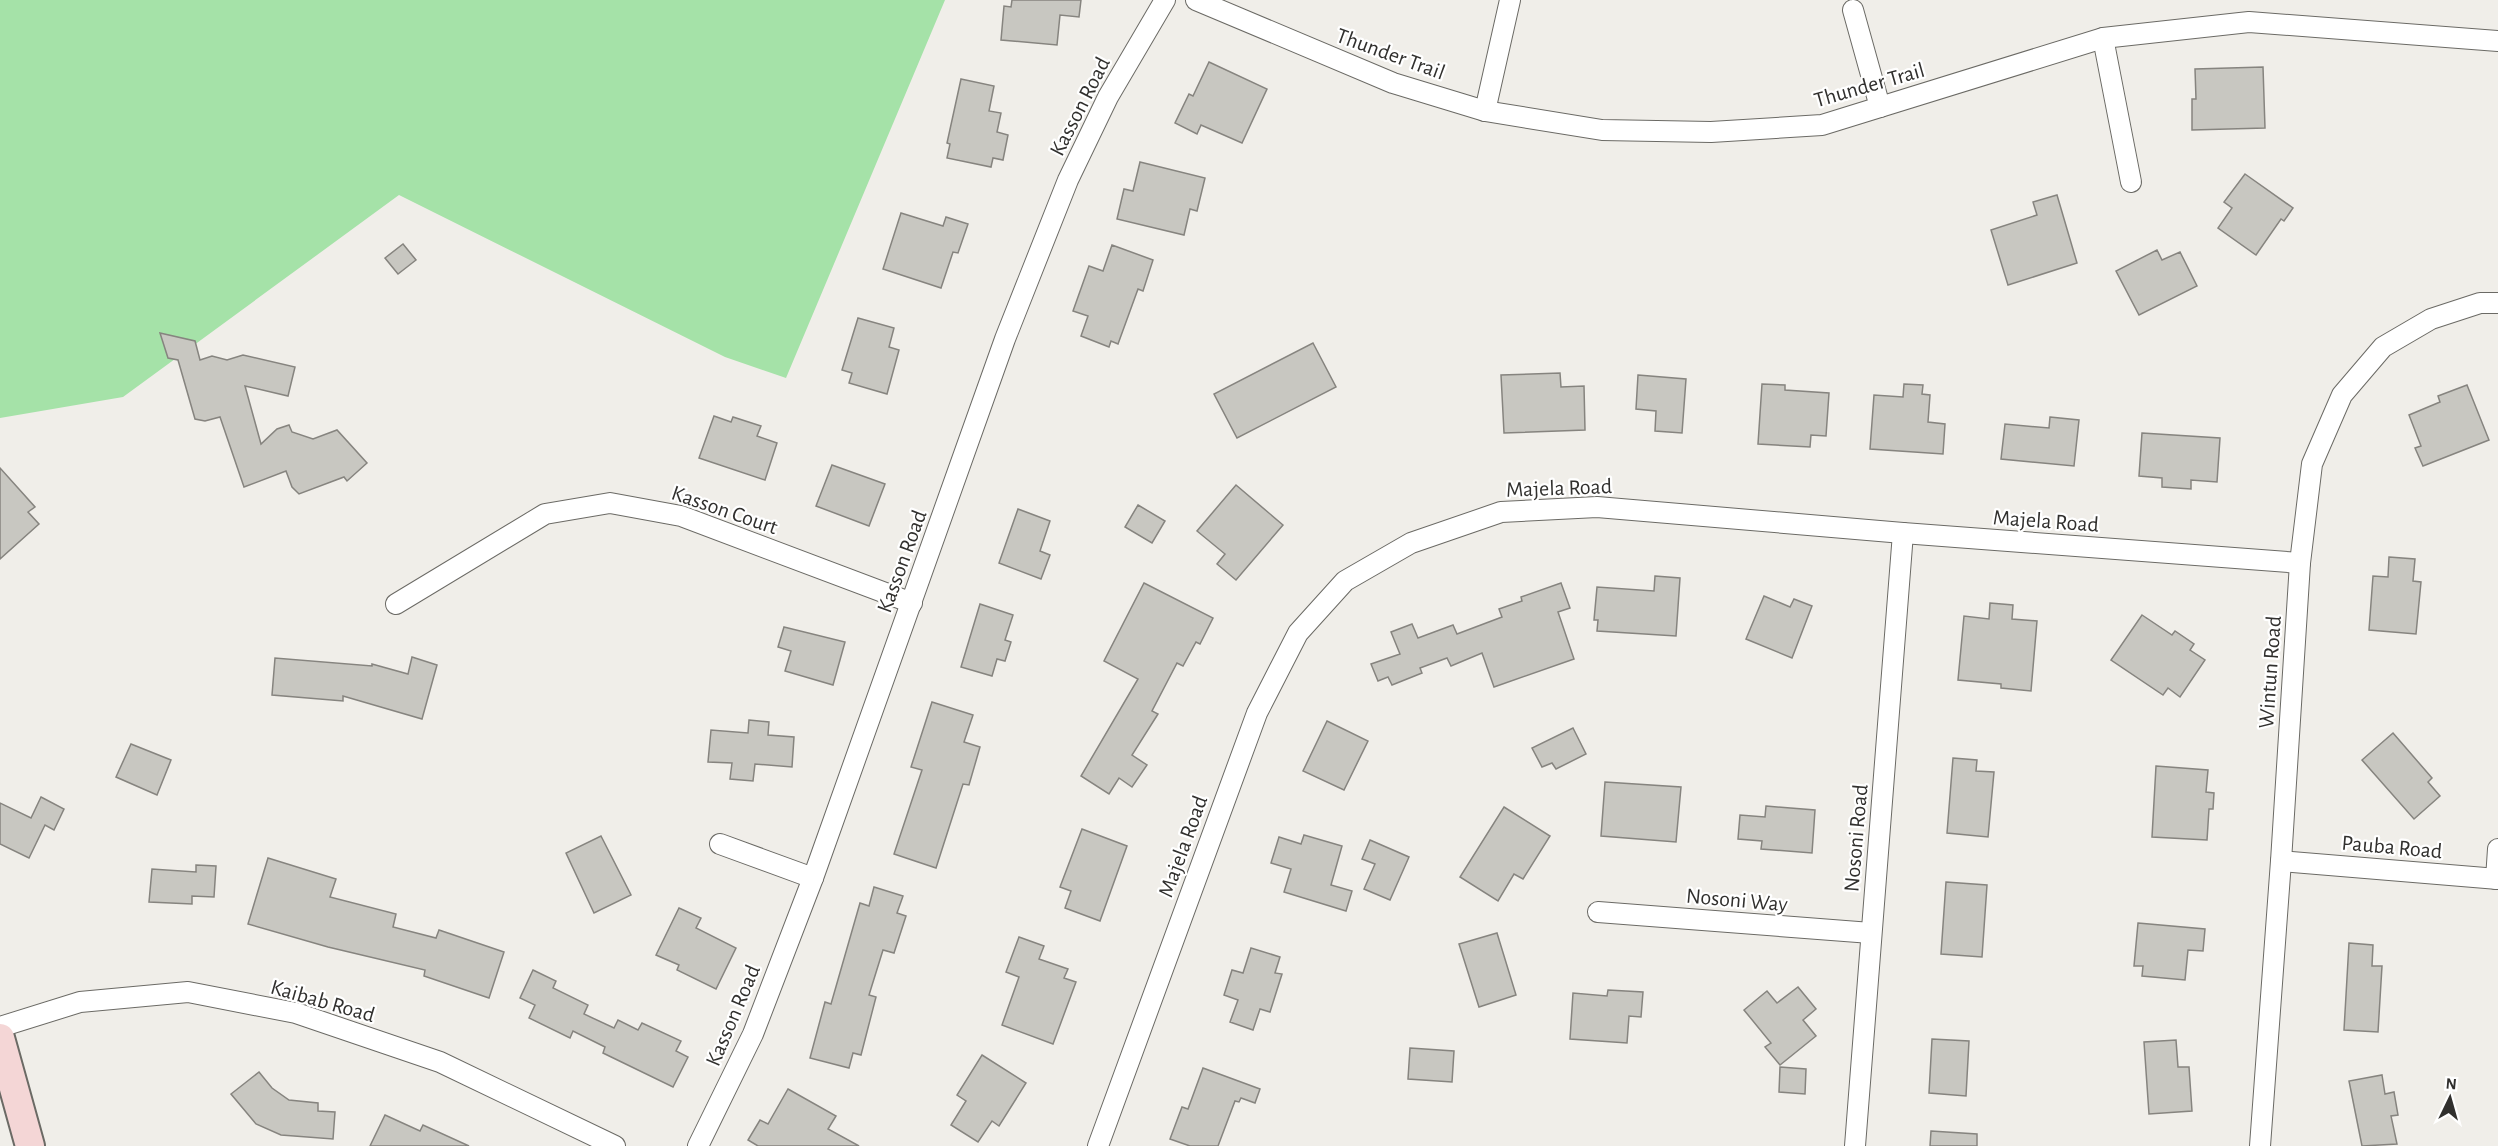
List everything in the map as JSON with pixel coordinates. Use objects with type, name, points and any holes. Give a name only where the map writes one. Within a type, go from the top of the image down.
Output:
[{"type":"street","name":"Kasson Road","points":[[698,1146],[753,1034],[813,878],[1005,339],[1068,180],[1108,97],[1166,0]]},
{"type":"street","name":"Thunder Trail","points":[[1196,0],[1393,83],[1485,111],[1602,130],[1711,132],[1822,125],[2103,38],[2250,22],[2498,41]]},
{"type":"street","points":[[1485,111],[1510,0]]},
{"type":"street","points":[[1853,10],[1880,107]]},
{"type":"street","points":[[2103,38],[2132,182]]},
{"type":"street","name":"Wintun Road","points":[[2260,1146],[2282,861],[2300,563],[2312,464],[2342,395],[2383,347],[2431,319],[2480,303],[2498,303]]},
{"type":"street","name":"Kasson Court","points":[[396,604],[545,514],[610,503],[681,516],[912,603]]},
{"type":"street","name":"Majela Road","points":[[1098,1146],[1257,713],[1298,633],[1345,581],[1411,543],[1502,512],[1597,507],[2300,563]]},
{"type":"street","name":"Nosoni Road","points":[[1855,1146],[1903,533]]},
{"type":"street","points":[[720,844],[813,878]]},
{"type":"street","points":[[2497,879],[2498,849]]},
{"type":"street","name":"Pauba Road","points":[[2282,861],[2497,879]]},
{"type":"street","name":"Nosoni Way","points":[[1598,912],[1871,933]]},
{"type":"street","name":"Kaibab Road","points":[[0,1027],[80,1002],[188,992],[296,1013],[440,1062],[615,1146]]},
{"type":"street","points":[[0,1038],[30,1146]]},
{"type":"green space","points":[[0,0],[945,0],[786,378],[725,357],[399,195],[123,397],[0,418]]},
{"type":"building","points":[[1012,0],[1081,0],[1079,17],[1060,15],[1057,45],[1001,40],[1004,6],[1011,7]]},
{"type":"building","points":[[1209,62],[1267,89],[1242,143],[1201,125],[1197,134],[1175,123],[1189,94],[1193,96]]},
{"type":"building","points":[[2263,67],[2265,128],[2192,130],[2192,99],[2196,99],[2195,69]]},
{"type":"building","points":[[961,79],[994,86],[989,111],[1001,113],[997,132],[1008,135],[1003,160],[993,158],[991,167],[947,158],[950,144],[947,143]]},
{"type":"building","points":[[1140,162],[1205,178],[1197,211],[1190,209],[1184,235],[1117,219],[1124,189],[1133,191]]},
{"type":"building","points":[[2245,174],[2293,208],[2284,221],[2281,219],[2256,255],[2218,228],[2232,208],[2224,202]]},
{"type":"building","points":[[2057,195],[2077,263],[2008,285],[1991,230],[2037,215],[2033,202]]},
{"type":"building","points":[[901,213],[943,226],[946,217],[968,224],[958,253],[953,252],[941,288],[883,269]]},
{"type":"building","points":[[403,244],[416,260],[398,274],[385,258]]},
{"type":"building","points":[[1112,245],[1153,260],[1143,291],[1138,289],[1118,344],[1111,341],[1109,347],[1081,336],[1088,316],[1073,311],[1089,266],[1103,271]]},
{"type":"building","points":[[2157,250],[2162,260],[2180,252],[2197,286],[2139,315],[2116,271]]},
{"type":"building","points":[[858,318],[894,328],[889,347],[899,350],[887,394],[849,383],[852,373],[842,370]]},
{"type":"building","points":[[160,333],[195,341],[200,360],[212,356],[227,360],[243,355],[295,367],[288,396],[245,386],[261,444],[277,429],[289,425],[292,432],[313,439],[337,430],[367,463],[347,481],[344,477],[299,494],[292,487],[286,471],[244,487],[220,417],[205,421],[195,419],[178,360],[168,358]]},
{"type":"building","points":[[1313,343],[1336,387],[1237,438],[1214,394]]},
{"type":"building","points":[[1560,373],[1561,387],[1584,386],[1585,430],[1504,433],[1501,375]]},
{"type":"building","points":[[1638,375],[1686,379],[1682,433],[1655,431],[1656,411],[1636,409]]},
{"type":"building","points":[[1762,384],[1785,385],[1785,390],[1829,393],[1826,436],[1811,435],[1810,447],[1758,444]]},
{"type":"building","points":[[1904,384],[1923,385],[1922,394],[1930,395],[1928,422],[1945,424],[1943,454],[1870,449],[1874,395],[1903,397]]},
{"type":"building","points":[[2467,385],[2489,440],[2423,466],[2415,448],[2421,446],[2409,415],[2440,402],[2438,396]]},
{"type":"building","points":[[714,416],[731,422],[733,417],[761,426],[757,436],[777,443],[765,480],[699,458]]},
{"type":"building","points":[[2050,417],[2079,420],[2074,466],[2001,459],[2005,424],[2049,428]]},
{"type":"building","points":[[2142,433],[2220,438],[2217,482],[2191,480],[2191,489],[2162,487],[2162,478],[2139,476]]},
{"type":"building","points":[[832,465],[885,484],[869,526],[816,506]]},
{"type":"building","points":[[0,468],[35,507],[28,512],[39,524],[0,559]]},
{"type":"building","points":[[1236,485],[1283,525],[1236,580],[1217,564],[1225,554],[1197,531]]},
{"type":"building","points":[[1138,505],[1165,521],[1152,543],[1125,527]]},
{"type":"building","points":[[1018,509],[1050,521],[1040,551],[1050,555],[1041,579],[999,563]]},
{"type":"building","points":[[2389,557],[2415,559],[2413,581],[2421,582],[2416,634],[2369,630],[2373,576],[2388,577]]},
{"type":"building","points":[[1655,576],[1680,578],[1676,636],[1597,631],[1598,620],[1594,620],[1597,587],[1654,591]]},
{"type":"building","points":[[1144,583],[1213,618],[1200,644],[1196,642],[1183,666],[1177,663],[1152,711],[1158,714],[1132,755],[1147,765],[1132,787],[1119,778],[1109,794],[1081,776],[1138,679],[1104,661]]},
{"type":"building","points":[[1561,583],[1570,608],[1558,612],[1574,659],[1494,687],[1482,653],[1451,666],[1447,658],[1420,668],[1422,673],[1392,685],[1388,677],[1378,681],[1371,664],[1400,654],[1391,632],[1412,624],[1418,638],[1453,625],[1457,634],[1502,617],[1499,609],[1522,601],[1521,597]]},
{"type":"building","points":[[1764,596],[1790,607],[1794,599],[1812,606],[1792,658],[1746,639]]},
{"type":"building","points":[[1990,603],[2013,605],[2012,619],[2037,621],[2031,691],[2001,688],[2001,684],[1958,680],[1964,616],[1989,619]]},
{"type":"building","points":[[980,604],[1013,615],[1005,640],[1011,642],[1005,661],[997,659],[992,676],[961,667]]},
{"type":"building","points":[[2142,615],[2172,635],[2175,631],[2194,644],[2190,650],[2205,660],[2180,697],[2168,688],[2163,695],[2111,660]]},
{"type":"building","points":[[784,627],[845,642],[833,685],[785,671],[791,651],[778,647]]},
{"type":"building","points":[[412,657],[437,665],[422,719],[343,696],[343,701],[272,695],[275,658],[372,666],[372,664],[408,674]]},
{"type":"building","points":[[932,702],[973,715],[964,742],[980,747],[969,785],[963,784],[936,868],[894,854],[922,770],[911,767]]},
{"type":"building","points":[[749,720],[769,722],[768,735],[794,737],[792,767],[755,764],[753,781],[730,779],[732,763],[708,762],[711,730],[748,733]]},
{"type":"building","points":[[1327,721],[1368,741],[1344,790],[1303,771]]},
{"type":"building","points":[[1573,728],[1586,754],[1556,769],[1552,763],[1542,767],[1532,748]]},
{"type":"building","points":[[2393,733],[2432,778],[2428,782],[2440,796],[2414,819],[2362,760]]},
{"type":"building","points":[[131,744],[171,760],[157,795],[116,777]]},
{"type":"building","points":[[1953,758],[1977,760],[1976,771],[1994,772],[1988,837],[1947,833]]},
{"type":"building","points":[[2156,766],[2208,770],[2206,792],[2214,793],[2213,809],[2209,809],[2207,840],[2152,837]]},
{"type":"building","points":[[1605,782],[1681,787],[1676,842],[1601,836]]},
{"type":"building","points":[[41,797],[64,809],[54,830],[45,825],[29,858],[0,844],[0,803],[31,818]]},
{"type":"building","points":[[1766,806],[1815,810],[1812,853],[1761,849],[1762,841],[1738,839],[1740,815],[1765,817]]},
{"type":"building","points":[[1504,807],[1550,836],[1523,879],[1514,874],[1498,901],[1460,877]]},
{"type":"building","points":[[1082,829],[1127,846],[1100,921],[1065,908],[1071,891],[1060,887]]},
{"type":"building","points":[[1304,835],[1342,846],[1331,885],[1352,891],[1346,911],[1284,892],[1291,869],[1271,863],[1279,837],[1301,844]]},
{"type":"building","points":[[601,836],[631,895],[594,913],[566,853]]},
{"type":"building","points":[[1370,840],[1409,857],[1390,900],[1364,889],[1375,864],[1362,859]]},
{"type":"building","points":[[268,858],[336,879],[330,897],[396,914],[393,927],[436,938],[439,930],[504,952],[489,998],[424,976],[425,970],[328,947],[248,924]]},
{"type":"building","points":[[196,865],[216,866],[214,897],[192,896],[192,904],[149,902],[152,869],[196,872]]},
{"type":"building","points":[[1946,882],[1987,885],[1982,957],[1941,954]]},
{"type":"building","points":[[874,887],[903,896],[897,913],[906,916],[894,953],[883,950],[869,995],[876,997],[861,1055],[853,1053],[849,1068],[810,1058],[825,1002],[831,1004],[860,903],[869,906]]},
{"type":"building","points":[[679,908],[701,918],[696,928],[736,948],[716,989],[677,970],[679,965],[656,955]]},
{"type":"building","points":[[2138,923],[2205,929],[2203,951],[2188,950],[2185,980],[2142,976],[2143,966],[2134,966]]},
{"type":"building","points":[[1497,933],[1516,995],[1479,1007],[1459,944]]},
{"type":"building","points":[[1019,937],[1044,946],[1039,959],[1068,969],[1064,978],[1076,982],[1053,1044],[1002,1025],[1019,977],[1006,972]]},
{"type":"building","points":[[2349,943],[2373,945],[2372,966],[2382,966],[2378,1032],[2344,1030]]},
{"type":"building","points":[[1251,948],[1280,957],[1275,973],[1282,974],[1270,1012],[1260,1009],[1253,1030],[1230,1022],[1238,1000],[1224,995],[1232,970],[1243,973]]},
{"type":"building","points":[[533,970],[556,981],[553,988],[588,1005],[584,1014],[614,1028],[618,1020],[638,1030],[642,1023],[681,1041],[676,1051],[688,1057],[673,1087],[603,1053],[605,1047],[573,1031],[570,1038],[529,1018],[535,1005],[520,998]]},
{"type":"building","points":[[1798,987],[1816,1009],[1803,1020],[1816,1036],[1780,1065],[1765,1047],[1771,1043],[1744,1010],[1767,991],[1777,1003]]},
{"type":"building","points":[[1608,990],[1643,992],[1641,1017],[1629,1016],[1627,1043],[1570,1039],[1573,993],[1607,996]]},
{"type":"building","points":[[1932,1039],[1969,1041],[1966,1096],[1929,1093]]},
{"type":"building","points":[[2176,1040],[2178,1067],[2189,1067],[2192,1111],[2149,1114],[2144,1042]]},
{"type":"building","points":[[1410,1048],[1454,1051],[1452,1082],[1408,1079]]},
{"type":"building","points":[[982,1055],[1026,1083],[999,1126],[992,1121],[978,1142],[951,1125],[966,1101],[957,1095]]},
{"type":"building","points":[[1780,1067],[1806,1069],[1805,1094],[1779,1092]]},
{"type":"building","points":[[1203,1068],[1260,1089],[1255,1103],[1241,1098],[1239,1102],[1235,1101],[1218,1146],[1190,1146],[1170,1139],[1182,1107],[1188,1109]]},
{"type":"building","points":[[259,1072],[272,1088],[289,1100],[318,1103],[318,1111],[335,1112],[333,1139],[281,1135],[256,1124],[231,1094]]},
{"type":"building","points":[[2382,1075],[2385,1094],[2394,1092],[2398,1115],[2391,1116],[2397,1144],[2362,1146],[2349,1081]]},
{"type":"building","points":[[788,1089],[836,1116],[828,1129],[859,1146],[758,1146],[748,1140],[760,1120],[768,1124]]},
{"type":"building","points":[[385,1115],[420,1131],[423,1125],[469,1146],[370,1146]]},
{"type":"building","points":[[1931,1131],[1977,1134],[1977,1146],[1930,1146]]}]
